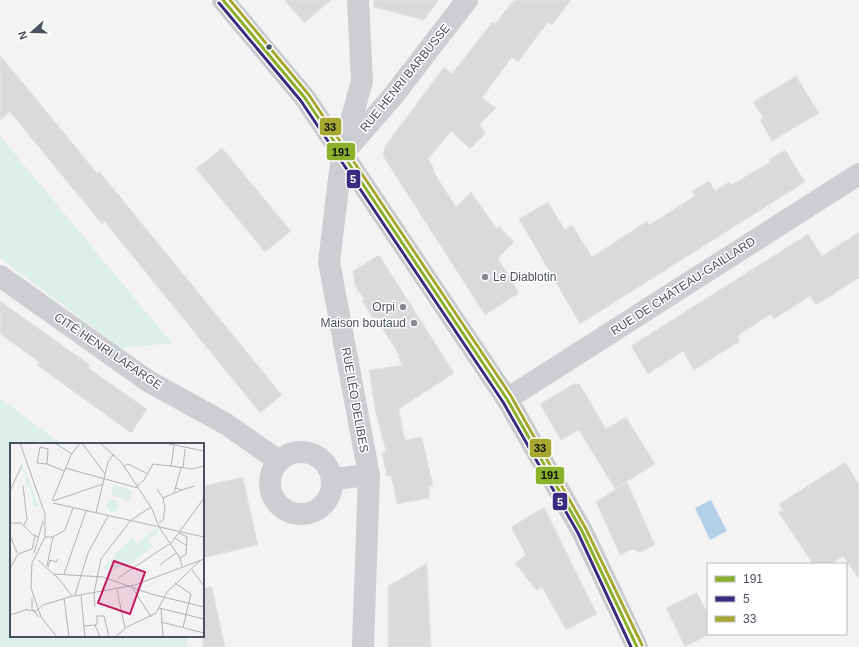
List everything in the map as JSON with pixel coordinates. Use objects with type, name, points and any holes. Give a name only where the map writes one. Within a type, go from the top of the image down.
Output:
[{"type":"main road","points":[[223,0],[305,98],[507,399],[582,531],[637,647]]},
{"type":"street","name":"RUE LÉO DELIBES","points":[[358,0],[362,82],[342,154],[329,262],[369,475],[363,647]]},
{"type":"street","name":"RUE HENRI BARBUSSE","points":[[342,154],[393,96],[467,0]]},
{"type":"street","name":"RUE DE CHÂTEAU-GAILLARD","points":[[507,399],[859,174]]},
{"type":"street","name":"CITÉ HENRI LAFARGE","points":[[0,276],[148,381],[226,424],[279,461]]},
{"type":"street","points":[[296,452],[307,452],[316,455],[324,461],[330,470],[333,479],[332,490],[328,500],[320,508],[306,513],[290,512],[281,506],[275,499],[271,489],[270,479],[273,469],[279,461],[287,455],[296,452]]},
{"type":"street","points":[[333,479],[369,475]]},
{"type":"shaded area","points":[[0,136],[172,343],[121,348],[0,258]]},
{"type":"shaded area","points":[[0,398],[60,443],[10,443],[10,637],[186,637],[188,647],[0,647]]},
{"type":"water","points":[[711,500],[727,531],[710,540],[695,508]]},
{"type":"building","points":[[284,0],[331,0],[304,23]]},
{"type":"building","points":[[374,0],[439,0],[424,20],[373,7]]},
{"type":"building","points":[[514,0],[571,0],[552,25],[548,22],[518,62],[512,57],[482,98],[496,108],[479,125],[486,133],[470,149],[451,131],[428,159],[434,169],[433,171],[456,207],[471,192],[497,229],[499,226],[514,242],[498,258],[519,293],[485,315],[383,156],[385,146],[444,67],[452,74],[492,22],[495,24]]},
{"type":"building","points":[[0,55],[97,173],[99,171],[282,395],[260,413],[104,221],[102,224],[10,112],[0,120]]},
{"type":"building","points":[[796,76],[819,113],[772,141],[760,120],[763,118],[753,102]]},
{"type":"building","points":[[222,148],[291,231],[265,252],[196,169]]},
{"type":"building","points":[[785,150],[805,182],[580,324],[519,219],[548,202],[565,230],[572,225],[592,257],[647,221],[649,225],[695,196],[692,191],[709,181],[715,191],[729,182],[731,185],[770,162],[768,160]]},
{"type":"building","points":[[859,232],[859,278],[816,305],[810,296],[774,319],[771,314],[737,336],[740,341],[694,370],[683,351],[648,374],[631,346],[808,234],[822,256]]},
{"type":"building","points":[[379,255],[454,373],[399,409],[405,440],[422,437],[433,486],[429,487],[430,498],[397,504],[391,476],[387,476],[382,453],[386,452],[375,409],[369,370],[403,365],[398,357],[400,356],[375,317],[373,318],[362,301],[364,299],[355,286],[353,271]]},
{"type":"building","points":[[0,301],[90,365],[88,368],[147,409],[131,433],[37,365],[39,362],[0,334]]},
{"type":"building","points":[[575,383],[576,385],[579,383],[606,429],[626,417],[655,464],[615,489],[579,430],[561,440],[540,404]]},
{"type":"building","points":[[845,462],[859,484],[859,579],[843,556],[832,563],[812,563],[778,512],[783,510],[779,504]]},
{"type":"building","points":[[243,477],[258,545],[204,558],[204,486]]},
{"type":"building","points":[[627,482],[655,545],[640,552],[633,549],[620,555],[596,502]]},
{"type":"building","points":[[544,507],[597,614],[566,630],[542,587],[536,590],[515,563],[526,555],[511,527]]},
{"type":"building","points":[[427,563],[431,647],[388,647],[388,586]]},
{"type":"building","points":[[212,587],[225,647],[203,647],[204,588]]},
{"type":"building","points":[[697,593],[707,612],[708,635],[685,647],[666,608]]},
{"type":"transit line","name":"191","points":[[223,0],[305,98],[507,399],[582,531],[637,647]]},
{"type":"transit line","name":"33","points":[[230,0],[309,95],[511,396],[586,529],[642,645]]},
{"type":"transit line","name":"5","points":[[219,3],[301,101],[503,402],[578,533],[631,647]]},
{"type":"place","name":"Le Diablotin","points":[[485,277]]},
{"type":"place","name":"Orpi","points":[[403,307]]},
{"type":"place","name":"Maison boutaud","points":[[414,323]]}]
